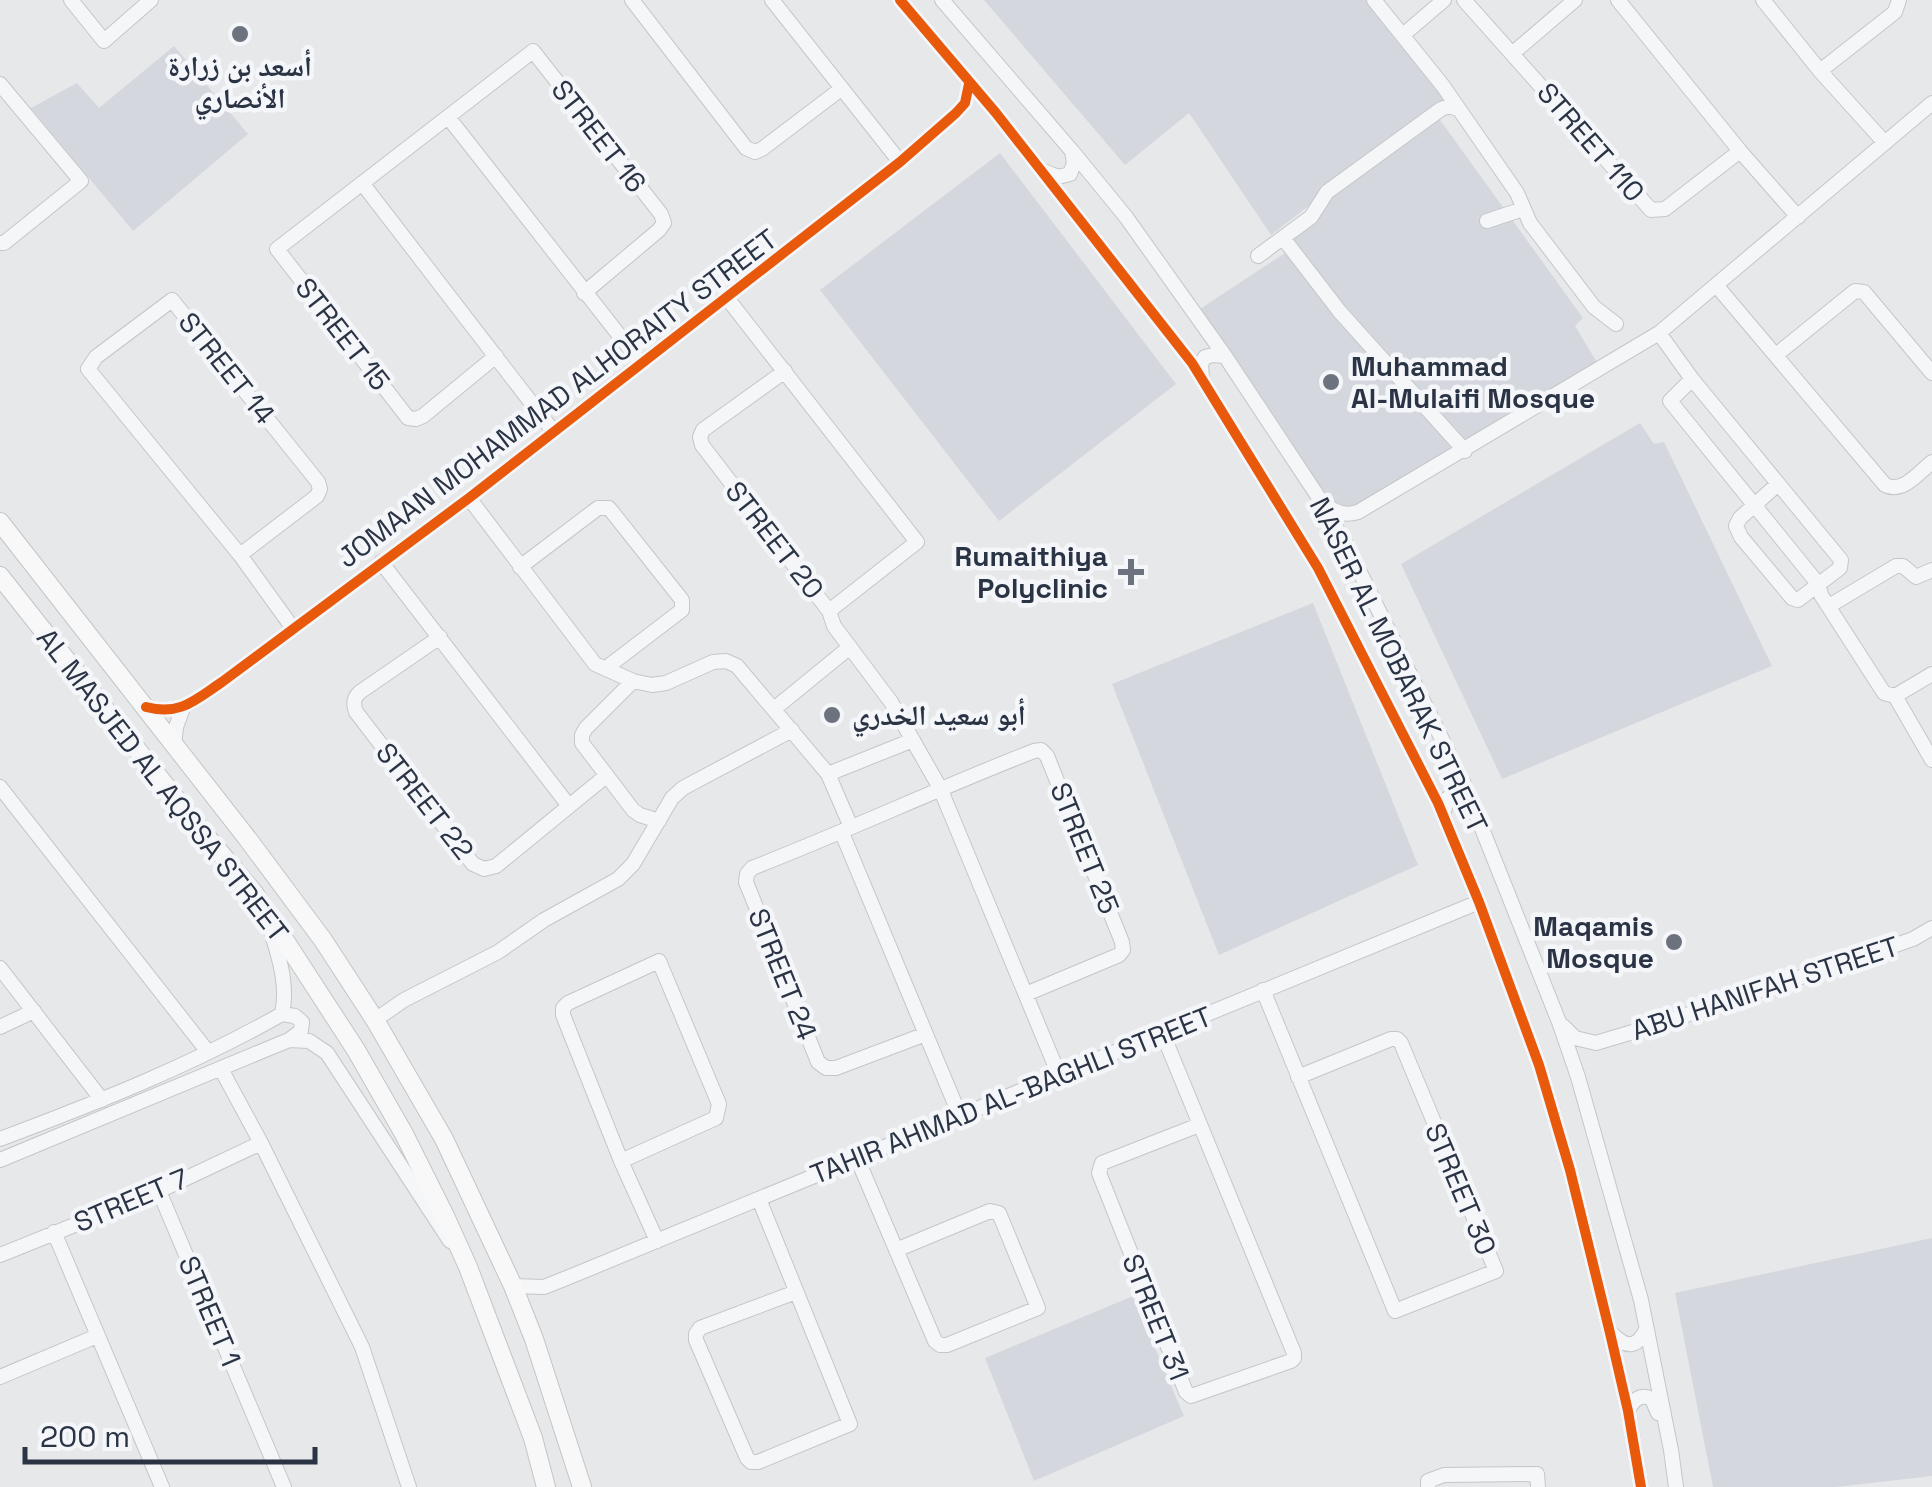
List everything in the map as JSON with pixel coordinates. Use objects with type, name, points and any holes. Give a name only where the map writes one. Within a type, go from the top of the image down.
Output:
[{"type":"main road","name":"AL MASJED AL AQSSA STREET","points":[[2,528],[146,707],[302,912],[374,1017],[444,1139],[513,1286],[582,1487]]},
{"type":"main road","name":"AL MASJED AL AQSSA STREET","points":[[0,576],[254,893],[356,1050],[404,1134],[468,1267],[550,1487]]},
{"type":"main road","points":[[254,893],[292,933],[303,932],[306,923],[302,912]]},
{"type":"main road","points":[[319,994],[315,975],[325,966],[374,1017]]},
{"type":"street","points":[[71,0],[104,41],[151,0]]},
{"type":"street","points":[[632,0],[746,148],[755,152],[841,89]]},
{"type":"street","points":[[772,0],[900,162]]},
{"type":"street","name":"NASER AL MOBARAK STREET","points":[[900,0],[996,113],[1192,363],[1318,568],[1443,814],[1539,1065],[1570,1170],[1628,1411],[1641,1487]]},
{"type":"street","name":"NASER AL MOBARAK STREET","points":[[942,0],[1126,217],[1225,356],[1347,546],[1465,786],[1559,1022],[1642,1300],[1676,1487]]},
{"type":"street","points":[[1374,0],[1514,188],[1530,223],[1594,307],[1616,324]]},
{"type":"street","points":[[1403,35],[1444,0]]},
{"type":"street","points":[[1464,0],[1513,53],[1575,0]]},
{"type":"street","points":[[1618,0],[1798,216]]},
{"type":"street","points":[[1763,0],[1884,143]]},
{"type":"street","points":[[1820,71],[1895,12],[1899,0]]},
{"type":"street","name":"STREET 16","points":[[411,145],[532,51],[661,214],[664,223],[584,293]]},
{"type":"street","name":"STREET 110","points":[[1513,53],[1651,210],[1665,209],[1740,151]]},
{"type":"street","points":[[0,84],[81,181],[0,243]]},
{"type":"street","name":"JOMAAN MOHAMMAD ALHORAITY STREET","points":[[183,708],[469,498],[900,162],[965,103],[969,84]]},
{"type":"street","points":[[1317,495],[1332,510],[1358,512],[1659,333],[1932,103]]},
{"type":"street","points":[[1258,256],[1313,215],[1327,192],[1441,109],[1458,109]]},
{"type":"street","points":[[956,113],[996,113]]},
{"type":"street","points":[[448,116],[640,363]]},
{"type":"street","name":"STREET 15","points":[[411,145],[277,249],[408,418],[423,416],[496,356]]},
{"type":"street","points":[[1040,168],[1054,176],[1067,176],[1074,168],[1072,150]]},
{"type":"street","points":[[362,183],[553,431]]},
{"type":"street","points":[[1487,222],[1523,209]]},
{"type":"street","points":[[1284,238],[1332,303],[1465,450]]},
{"type":"street","points":[[1716,286],[1884,485],[1900,487],[1932,462]]},
{"type":"street","points":[[1776,355],[1859,290],[1932,373]]},
{"type":"street","name":"STREET 20","points":[[727,298],[785,371],[917,542],[829,610],[702,446],[700,436],[785,371]]},
{"type":"street","name":"STREET 14","points":[[240,555],[317,496],[320,489],[172,300],[96,357],[88,369],[240,555],[292,628]]},
{"type":"street","points":[[1659,333],[1692,379],[1841,560],[1840,568],[1802,599],[1794,600],[1736,526],[1778,484]]},
{"type":"street","points":[[1202,382],[1201,364],[1205,357],[1225,356]]},
{"type":"street","points":[[1692,379],[1670,402],[1819,585],[1884,693],[1896,696],[1932,674]]},
{"type":"street","points":[[469,498],[595,664],[633,682],[652,685],[726,660],[737,666],[828,774],[846,830],[960,1116]]},
{"type":"street","points":[[520,566],[598,508],[610,508],[683,606],[606,668]]},
{"type":"street","points":[[1347,546],[1347,530],[1358,512]]},
{"type":"street","points":[[382,562],[569,806],[606,776]]},
{"type":"street","points":[[1829,606],[1899,565],[1914,577],[1932,570]]},
{"type":"street","points":[[829,610],[834,626],[891,702],[940,788],[1058,1075]]},
{"type":"street","name":"STREET 22","points":[[440,637],[360,692],[355,698],[356,712],[480,868],[496,866],[569,806]]},
{"type":"street","points":[[774,709],[850,648]]},
{"type":"street","points":[[633,682],[586,728],[582,735],[584,747],[635,812],[659,821]]},
{"type":"street","points":[[1896,696],[1932,760]]},
{"type":"street","points":[[146,707],[183,708],[174,746]]},
{"type":"street","points":[[374,1017],[498,952],[544,920],[607,887],[632,864],[682,788],[792,730]]},
{"type":"street","points":[[828,774],[914,740]]},
{"type":"street","name":"STREET 25","points":[[891,809],[1034,750],[1047,756],[1123,950],[1026,994]]},
{"type":"street","points":[[0,787],[208,1052]]},
{"type":"street","points":[[1443,814],[1448,798],[1458,795],[1474,812]]},
{"type":"street","name":"STREET 24","points":[[891,809],[752,868],[746,874],[746,882],[818,1062],[826,1068],[836,1068],[926,1034]]},
{"type":"street","name":"TAHIR AHMAD AL-BAGHLI STREET","points":[[513,1286],[544,1287],[1479,902]]},
{"type":"street","points":[[266,910],[284,980],[282,1014]]},
{"type":"street","name":"ABU HANIFAH STREET","points":[[1559,1022],[1575,1038],[1596,1042],[1864,956],[1932,928]]},
{"type":"street","points":[[622,1161],[716,1118],[719,1111],[659,961],[563,1008],[563,1015],[622,1161],[657,1241]]},
{"type":"street","points":[[0,968],[102,1100]]},
{"type":"street","name":"STREET 30","points":[[1264,990],[1298,1077],[1395,1311],[1496,1271],[1397,1039],[1391,1038],[1298,1077]]},
{"type":"street","points":[[0,1027],[34,1011]]},
{"type":"street","points":[[0,1139],[102,1100],[241,1038],[282,1014],[296,1016],[302,1022],[290,1040],[0,1160]]},
{"type":"street","name":"STREET 31","points":[[1162,1032],[1294,1353],[1290,1361],[1192,1396],[1186,1392],[1099,1168],[1102,1163],[1199,1125]]},
{"type":"street","points":[[290,1040],[310,1041],[327,1053],[468,1267]]},
{"type":"street","name":"ABU HANIFAH STREET","points":[[1578,1077],[1596,1042]]},
{"type":"street","points":[[221,1069],[362,1347],[409,1487]]},
{"type":"street","name":"STREET 7","points":[[0,1255],[159,1191],[261,1143]]},
{"type":"street","points":[[857,1158],[896,1250],[935,1342],[947,1346],[1038,1308],[995,1211],[896,1250]]},
{"type":"street","name":"STREET 1","points":[[159,1191],[284,1487]]},
{"type":"street","points":[[759,1199],[850,1424],[751,1462],[696,1334],[700,1328],[796,1292]]},
{"type":"street","points":[[54,1232],[162,1487]]},
{"type":"street","points":[[526,1317],[532,1300],[544,1287]]},
{"type":"street","points":[[1610,1333],[1618,1341],[1630,1344],[1639,1341],[1646,1330]]},
{"type":"street","points":[[0,1377],[97,1336]]},
{"type":"street","points":[[1628,1411],[1638,1398],[1652,1399],[1664,1443],[1671,1450]]},
{"type":"street","points":[[1428,1487],[1428,1481],[1444,1475],[1537,1474],[1538,1487]]},
{"type":"shaded area","points":[[984,0],[1366,0],[1446,100],[1435,113],[1583,318],[1575,326],[1601,369],[1358,512],[1327,505],[1194,313],[1291,249],[1283,238],[1320,197],[1271,235],[1189,113],[1125,165]]},
{"type":"shaded area","points":[[174,46],[248,134],[133,231],[31,108],[77,83],[99,108]]},
{"type":"shaded area","points":[[1000,153],[1176,384],[999,521],[820,290]]},
{"type":"shaded area","points":[[1640,423],[1654,444],[1664,442],[1772,666],[1502,779],[1401,564]]},
{"type":"shaded area","points":[[1313,603],[1418,865],[1219,955],[1112,684]]},
{"type":"shaded area","points":[[1932,1238],[1932,1476],[1836,1487],[1713,1487],[1675,1293]]},
{"type":"shaded area","points":[[1133,1296],[1184,1416],[1034,1481],[985,1358]]},
{"type":"cycle path","points":[[900,0],[996,113],[1192,363],[1318,568],[1438,803],[1539,1065],[1570,1170],[1610,1333],[1641,1487]]},
{"type":"cycle path","points":[[146,707],[178,708],[204,695],[469,498],[900,162],[965,103],[969,84]]},
{"type":"place","name":"أسعد بن زرارة الأنصاري","points":[[240,34]]},
{"type":"place","name":"Muhammad Al-Mulaifi Mosque","points":[[1331,382]]},
{"type":"place","name":"Rumaithiya Polyclinic","points":[[1131,572]]},
{"type":"place","name":"أبو سعيد الخدري","points":[[832,715]]},
{"type":"place","name":"Maqamis Mosque","points":[[1674,942]]}]
